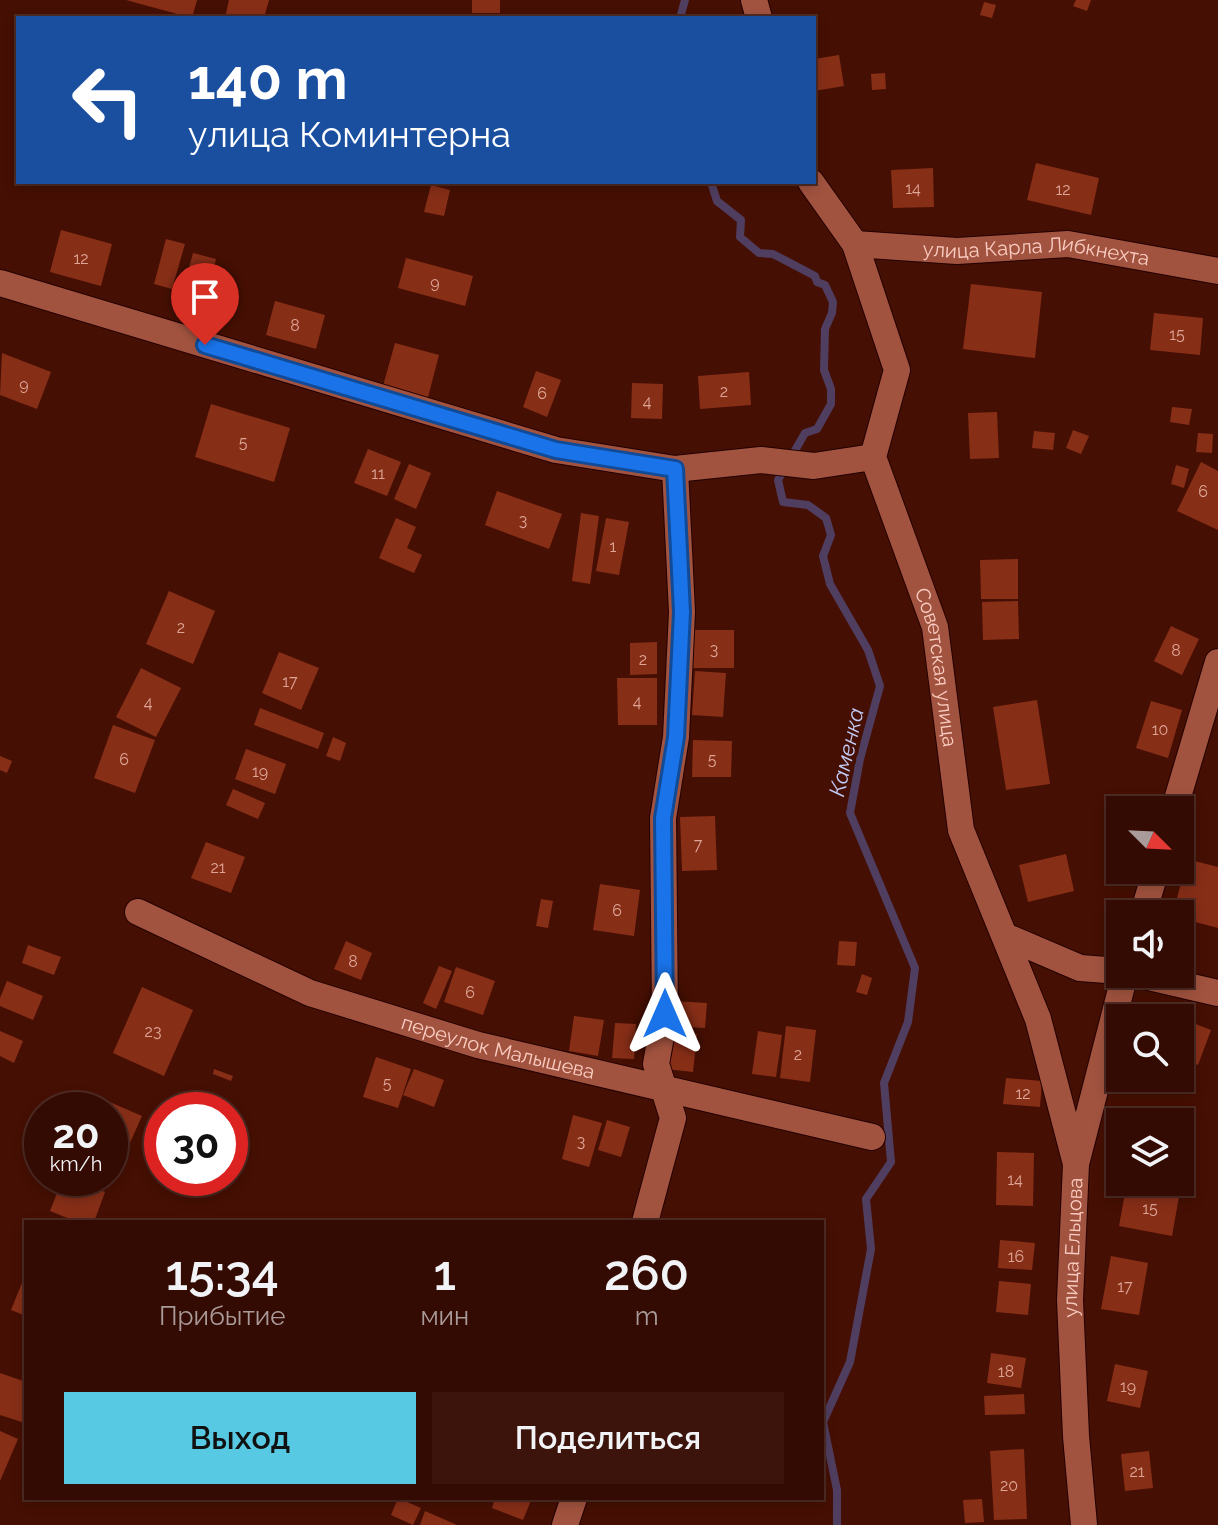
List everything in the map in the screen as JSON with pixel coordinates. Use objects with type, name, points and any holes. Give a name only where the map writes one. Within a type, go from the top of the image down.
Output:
[{"type":"street","points":[[0,283],[556,450],[675,469],[761,460],[814,466],[873,457],[897,370],[855,244],[812,184]]},
{"type":"street","name":"улица Карла Либкнехта","points":[[855,244],[957,251],[1068,244],[1218,271]]},
{"type":"street","name":"Советская улица","points":[[873,457],[935,627],[961,830],[1038,1019],[1076,1164]]},
{"type":"street","points":[[646,1220],[673,1118],[656,1064],[665,1014],[663,818],[676,737],[682,612],[675,469]]},
{"type":"street","points":[[1178,796],[1218,662]]},
{"type":"street","name":"переулок Малышева","points":[[138,912],[310,993],[478,1045],[872,1137]]},
{"type":"street","points":[[1005,936],[1080,968],[1106,971]]},
{"type":"street","points":[[1194,987],[1218,993]]},
{"type":"street","name":"улица Ельцова","points":[[1084,1525],[1076,1436],[1070,1300],[1076,1164],[1118,988]]},
{"type":"street","points":[[565,1525],[573,1500]]},
{"type":"building","points":[[126,0],[197,0],[193,16]]},
{"type":"building","points":[[229,0],[269,0],[265,16],[225,16]]},
{"type":"building","points":[[472,0],[500,0],[500,13],[472,13]]},
{"type":"building","points":[[1076,0],[1091,0],[1087,11],[1073,6]]},
{"type":"building","points":[[984,2],[996,5],[992,18],[980,15]]},
{"type":"building","points":[[839,55],[844,86],[816,91],[816,59]]},
{"type":"building","points":[[885,73],[886,89],[872,90],[871,74]]},
{"type":"building","points":[[1036,163],[1099,178],[1091,215],[1027,200]]},
{"type":"building","points":[[933,168],[934,207],[893,208],[891,170]]},
{"type":"building","points":[[431,185],[450,190],[444,216],[424,212]]},
{"type":"building","points":[[61,230],[112,244],[101,286],[50,272]]},
{"type":"building","points":[[166,239],[185,244],[172,289],[154,284]]},
{"type":"building","points":[[193,253],[216,259],[206,300],[182,293]]},
{"type":"building","points":[[406,258],[473,276],[465,306],[398,288]]},
{"type":"building","points":[[971,284],[1042,292],[1035,358],[963,349]]},
{"type":"building","points":[[275,301],[325,315],[316,349],[266,335]]},
{"type":"building","points":[[1154,313],[1203,318],[1200,355],[1150,350]]},
{"type":"building","points":[[395,343],[439,355],[426,405],[381,393]]},
{"type":"building","points":[[2,353],[51,372],[37,409],[0,395]]},
{"type":"building","points":[[536,371],[561,380],[547,417],[523,407]]},
{"type":"building","points":[[749,372],[751,405],[700,409],[698,376]]},
{"type":"building","points":[[632,383],[663,384],[662,419],[631,418]]},
{"type":"building","points":[[211,404],[290,428],[274,482],[195,457]]},
{"type":"building","points":[[1172,407],[1192,409],[1189,425],[1170,422]]},
{"type":"building","points":[[997,412],[999,458],[970,459],[968,413]]},
{"type":"building","points":[[1073,430],[1089,436],[1081,454],[1066,448]]},
{"type":"building","points":[[1034,431],[1055,433],[1053,450],[1032,448]]},
{"type":"building","points":[[1198,433],[1213,434],[1212,453],[1196,452]]},
{"type":"building","points":[[368,449],[401,462],[387,496],[354,483]]},
{"type":"building","points":[[1201,462],[1218,471],[1218,530],[1177,511]]},
{"type":"building","points":[[409,464],[431,473],[416,509],[394,499]]},
{"type":"building","points":[[1176,465],[1189,469],[1184,488],[1171,484]]},
{"type":"building","points":[[497,491],[562,514],[549,549],[485,525]]},
{"type":"building","points":[[581,513],[599,516],[590,584],[572,581]]},
{"type":"building","points":[[396,518],[416,527],[407,548],[422,555],[414,573],[379,558]]},
{"type":"building","points":[[606,518],[629,522],[619,575],[596,571]]},
{"type":"building","points":[[1018,559],[1018,599],[981,599],[980,560]]},
{"type":"building","points":[[169,591],[215,611],[193,664],[146,644]]},
{"type":"building","points":[[1018,601],[1019,639],[983,640],[982,602]]},
{"type":"building","points":[[1171,626],[1199,639],[1182,675],[1154,661]]},
{"type":"building","points":[[693,630],[734,630],[734,668],[693,668]]},
{"type":"building","points":[[657,642],[657,674],[630,675],[630,643]]},
{"type":"building","points":[[279,652],[319,668],[301,710],[262,693]]},
{"type":"building","points":[[141,668],[181,688],[156,737],[116,717]]},
{"type":"building","points":[[695,671],[726,673],[723,717],[692,715]]},
{"type":"building","points":[[617,678],[657,678],[657,725],[618,725]]},
{"type":"building","points":[[1037,700],[1050,784],[1006,790],[993,707]]},
{"type":"building","points":[[1151,701],[1182,710],[1168,758],[1136,748]]},
{"type":"building","points":[[260,708],[324,733],[318,749],[254,725]]},
{"type":"building","points":[[113,725],[155,740],[135,793],[94,778]]},
{"type":"building","points":[[333,737],[346,743],[340,761],[326,756]]},
{"type":"building","points":[[693,740],[732,741],[731,777],[692,777]]},
{"type":"building","points":[[246,749],[286,764],[275,794],[235,779]]},
{"type":"building","points":[[0,756],[12,761],[7,773],[0,770]]},
{"type":"building","points":[[233,789],[265,803],[258,819],[226,805]]},
{"type":"building","points":[[715,816],[717,870],[682,871],[680,817]]},
{"type":"building","points":[[206,842],[245,857],[231,893],[191,878]]},
{"type":"building","points":[[1066,854],[1074,891],[1028,902],[1019,865]]},
{"type":"building","points":[[1194,861],[1218,867],[1218,928],[1194,922],[1194,900],[1177,900],[1181,884],[1194,884]]},
{"type":"building","points":[[600,884],[640,890],[634,936],[593,930]]},
{"type":"building","points":[[541,899],[553,901],[548,928],[536,926]]},
{"type":"building","points":[[346,941],[372,953],[361,980],[334,969]]},
{"type":"building","points":[[839,941],[857,942],[855,966],[837,965]]},
{"type":"building","points":[[28,945],[61,957],[54,975],[22,963]]},
{"type":"building","points":[[439,966],[452,971],[436,1009],[423,1003]]},
{"type":"building","points":[[456,967],[495,981],[483,1015],[444,1002]]},
{"type":"building","points":[[862,974],[872,978],[867,995],[856,992]]},
{"type":"building","points":[[7,981],[43,996],[33,1020],[0,1006]]},
{"type":"building","points":[[142,987],[193,1010],[164,1076],[113,1053]]},
{"type":"building","points":[[674,1001],[707,1003],[705,1028],[672,1026]]},
{"type":"building","points":[[574,1016],[604,1020],[598,1056],[569,1051]]},
{"type":"building","points":[[615,1023],[636,1024],[634,1059],[612,1058]]},
{"type":"building","points":[[1194,1023],[1211,1030],[1198,1065],[1194,1063]]},
{"type":"building","points":[[786,1026],[816,1030],[810,1082],[780,1078]]},
{"type":"building","points":[[670,1030],[697,1034],[693,1072],[666,1069]]},
{"type":"building","points":[[0,1031],[23,1041],[14,1063],[0,1056]]},
{"type":"building","points":[[758,1031],[782,1035],[776,1077],[752,1074]]},
{"type":"building","points":[[376,1057],[411,1069],[398,1108],[363,1097]]},
{"type":"building","points":[[214,1069],[233,1076],[231,1081],[213,1074]]},
{"type":"building","points":[[414,1069],[444,1080],[434,1107],[403,1095]]},
{"type":"building","points":[[1006,1078],[1042,1081],[1040,1107],[1003,1104]]},
{"type":"building","points":[[128,1110],[142,1116],[128,1147]]},
{"type":"building","points":[[573,1115],[602,1123],[589,1167],[562,1159]]},
{"type":"building","points":[[607,1120],[630,1127],[621,1157],[598,1150]]},
{"type":"building","points":[[997,1152],[1034,1153],[1033,1206],[996,1205]]},
{"type":"building","points":[[56,1196],[104,1196],[95,1220],[72,1220],[50,1211]]},
{"type":"building","points":[[1124,1196],[1179,1196],[1172,1236],[1119,1226]]},
{"type":"building","points":[[1000,1240],[1035,1243],[1032,1270],[998,1268]]},
{"type":"building","points":[[1111,1256],[1148,1263],[1139,1315],[1101,1309]]},
{"type":"building","points":[[24,1278],[24,1315],[11,1310]]},
{"type":"building","points":[[999,1281],[1031,1284],[1028,1315],[996,1312]]},
{"type":"building","points":[[991,1353],[1026,1358],[1021,1388],[987,1383]]},
{"type":"building","points":[[1115,1364],[1148,1371],[1140,1408],[1107,1401]]},
{"type":"building","points":[[0,1373],[24,1381],[24,1423],[0,1415]]},
{"type":"building","points":[[1024,1394],[1025,1414],[985,1415],[984,1396]]},
{"type":"building","points":[[0,1431],[18,1439],[0,1481]]},
{"type":"building","points":[[1024,1449],[1027,1519],[994,1520],[990,1451]]},
{"type":"building","points":[[1149,1451],[1153,1488],[1125,1491],[1121,1454]]},
{"type":"building","points":[[982,1499],[984,1522],[965,1523],[963,1500]]},
{"type":"building","points":[[397,1500],[421,1508],[413,1525],[391,1515]]},
{"type":"building","points":[[494,1500],[531,1500],[523,1520],[492,1508]]},
{"type":"building","points":[[425,1511],[457,1525],[420,1525]]},
{"type":"waterway","name":"Каменка","points":[[681,16],[685,0]]},
{"type":"waterway","name":"Каменка","points":[[712,184],[717,201],[741,220],[740,237],[759,253],[773,254],[815,276],[817,282],[825,285],[833,302],[825,329],[824,370],[831,389],[831,404],[817,429],[805,433],[778,480],[783,502],[808,505],[826,518],[831,535],[823,556],[830,584],[868,650],[880,686],[860,759],[850,813],[915,968],[908,1022],[884,1083],[891,1162],[866,1199],[871,1249],[850,1362],[824,1420]]},
{"type":"waterway","name":"Каменка","points":[[824,1427],[837,1490],[837,1525]]},
{"type":"route","points":[[205,345],[556,450],[675,469],[682,612],[676,737],[663,818],[665,1014]]}]
